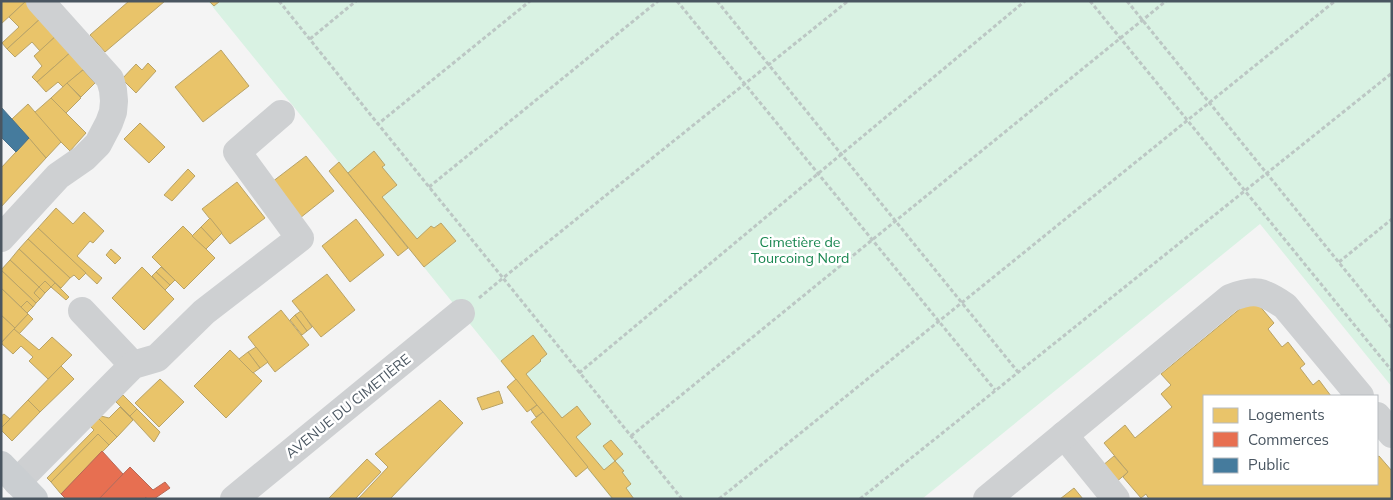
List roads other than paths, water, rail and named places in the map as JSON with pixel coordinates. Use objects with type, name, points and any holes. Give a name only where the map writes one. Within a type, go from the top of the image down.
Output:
[{"type":"street","points":[[1,238],[58,176],[91,152],[103,134],[113,112],[114,101],[110,79],[40,1]]},
{"type":"street","points":[[17,482],[133,365],[157,358],[204,312],[300,238],[237,152],[281,114]]},
{"type":"street","points":[[987,499],[1230,298],[1245,292],[1260,292],[1272,297],[1285,306],[1359,395]]},
{"type":"street","points":[[82,311],[133,365]]},
{"type":"street","name":"AVENUE DU CIMETIÈRE","points":[[234,499],[461,313]]},
{"type":"street","points":[[1378,417],[1392,434]]},
{"type":"street","points":[[1064,435],[1116,499]]},
{"type":"park label","name":"Cimetière de Tourcoing Nord","points":[[800,250]]}]
